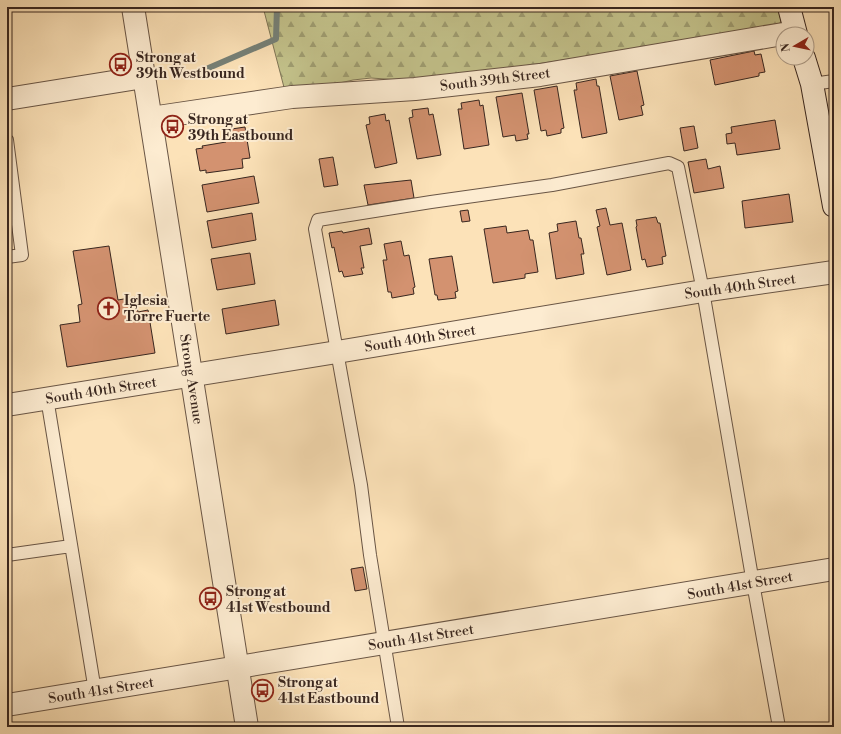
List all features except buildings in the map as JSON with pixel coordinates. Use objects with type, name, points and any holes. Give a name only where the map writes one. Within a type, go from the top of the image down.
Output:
[{"type":"street","name":"Strong Avenue","points":[[133,7],[247,727]]},
{"type":"street","points":[[789,7],[790,26]]},
{"type":"street","name":"South 39th Street","points":[[151,118],[292,97],[415,89],[540,75],[775,36]]},
{"type":"street","points":[[806,66],[812,84],[834,206]]},
{"type":"street","points":[[7,99],[144,77]]},
{"type":"street","name":"South 40th Street","points":[[7,405],[703,291],[834,272]]},
{"type":"street","name":"South 41st Street","points":[[7,705],[834,569]]},
{"type":"lane","points":[[812,84],[834,80]]},
{"type":"lane","points":[[7,140],[22,255],[7,257]]},
{"type":"lane","points":[[398,727],[361,485],[315,229],[318,220],[552,185],[669,163],[678,167],[703,291],[752,583],[779,727]]},
{"type":"lane","points":[[47,398],[95,691]]},
{"type":"lane","points":[[7,555],[71,546]]},
{"type":"green space","points":[[263,7],[778,7],[781,21],[778,26],[770,29],[443,78],[400,80],[371,78],[353,80],[286,95]]},
{"type":"waterway","points":[[197,73],[276,39],[277,7]]},
{"type":"place","name":"Strong at 39th Westbound","points":[[121,65]]},
{"type":"place","name":"Strong at 39th Eastbound","points":[[172,127]]},
{"type":"place","name":"Iglesia Torre Fuerte","points":[[108,308]]},
{"type":"place","name":"Strong at 41st Westbound","points":[[210,599]]},
{"type":"place","name":"Strong at 41st Eastbound","points":[[263,690]]}]
